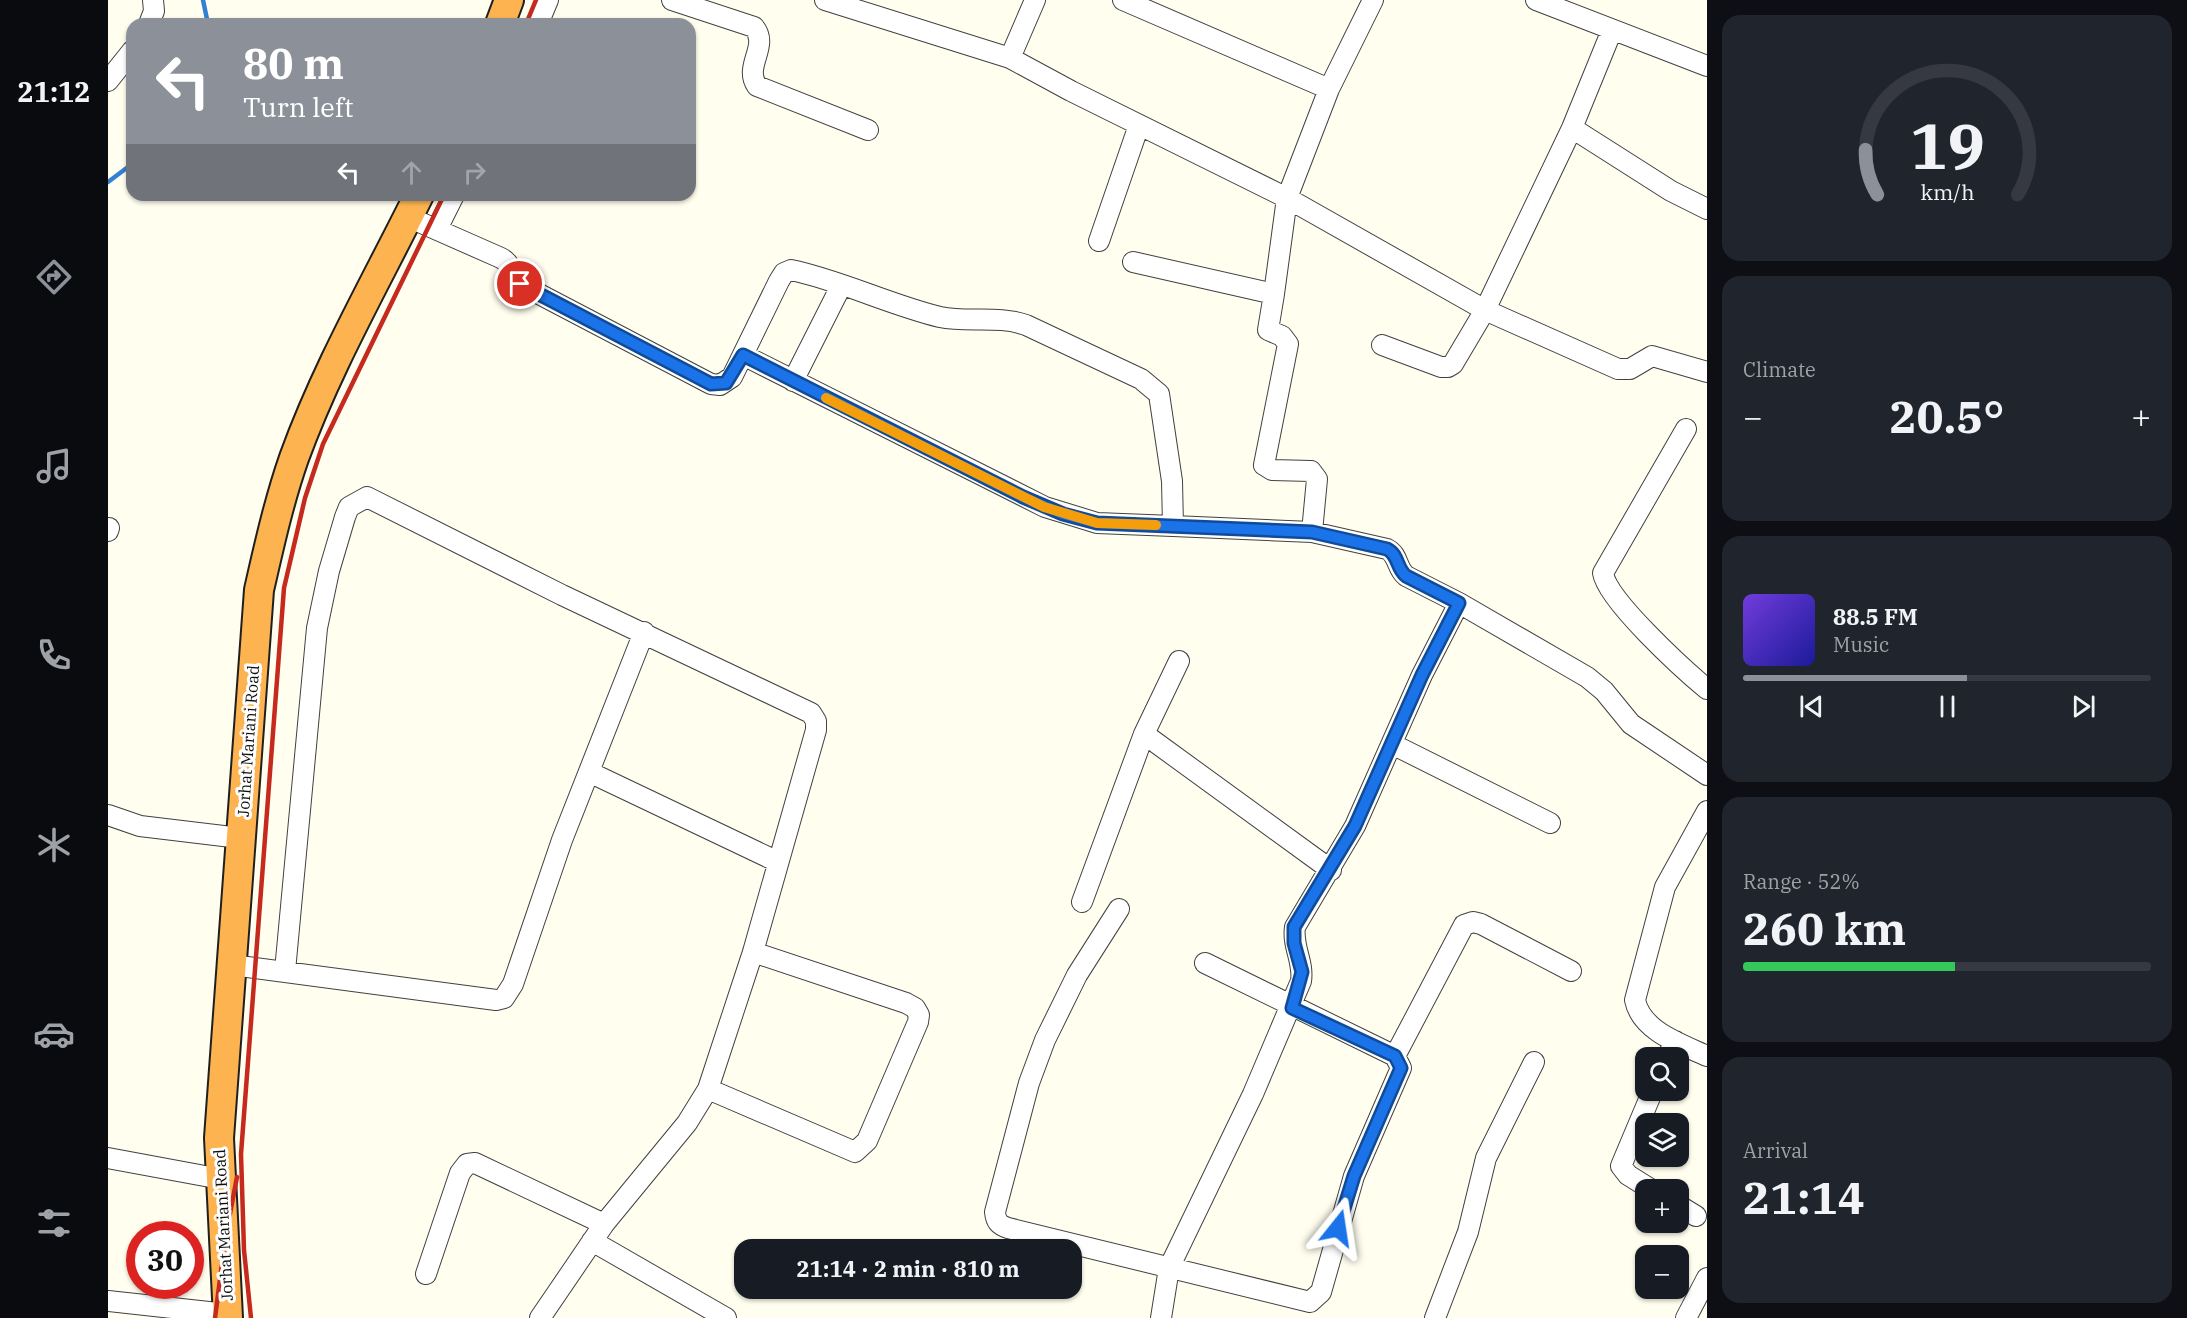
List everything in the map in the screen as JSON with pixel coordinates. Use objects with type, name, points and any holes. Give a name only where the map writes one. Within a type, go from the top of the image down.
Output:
[{"type":"highway","points":[[502,18],[509,0]]},
{"type":"highway","name":"Jorhat Mariani Road","points":[[228,1316],[219,1138],[259,590],[270,540],[294,458],[413,206]]},
{"type":"street","points":[[151,18],[154,11],[153,0]]},
{"type":"street","points":[[540,18],[548,0]]},
{"type":"street","points":[[672,0],[754,27],[760,34],[760,43],[752,70],[753,79],[758,86],[868,130]]},
{"type":"street","points":[[825,0],[1010,58],[1138,125],[1287,198],[1485,310],[1618,369],[1630,369],[1652,356],[1707,372]]},
{"type":"street","points":[[1010,58],[1035,0]]},
{"type":"street","points":[[1123,0],[1329,89]]},
{"type":"street","points":[[1312,532],[1317,479],[1315,474],[1311,471],[1272,470],[1264,465],[1288,344],[1282,336],[1268,330],[1287,198],[1329,89],[1373,0]]},
{"type":"street","points":[[1536,0],[1707,66]]},
{"type":"street","points":[[1382,345],[1448,367],[1457,359],[1485,310],[1572,128],[1612,30]]},
{"type":"street","points":[[108,81],[126,58]]},
{"type":"street","points":[[1099,241],[1138,125]]},
{"type":"street","points":[[1572,128],[1663,186],[1707,209]]},
{"type":"street","points":[[437,229],[451,201]]},
{"type":"street","points":[[413,206],[437,229],[506,260],[514,279],[520,284],[711,384],[726,383],[743,355],[784,273],[791,270],[949,319],[1014,320],[1152,386],[1159,394],[1163,408],[1172,481],[1173,526]]},
{"type":"street","points":[[1133,262],[1274,294]]},
{"type":"street","points":[[793,381],[841,286]]},
{"type":"street","points":[[743,355],[1044,507],[1097,523],[1312,532],[1387,549],[1395,554],[1400,570],[1406,576],[1459,603],[1587,677],[1604,691],[1631,724],[1707,775]]},
{"type":"street","points":[[1686,429],[1603,573],[1607,586],[1654,641],[1707,689]]},
{"type":"street","points":[[285,972],[317,628],[329,572],[349,507],[358,500],[367,497],[562,595],[811,713],[816,721],[816,730],[776,861],[753,952],[708,1089],[687,1124],[604,1224],[540,1318]]},
{"type":"street","points":[[1161,1318],[1169,1268],[1292,1008],[1302,972],[1294,943],[1294,927],[1331,870],[1355,826],[1422,675],[1459,603]]},
{"type":"street","points":[[232,964],[496,1000],[504,998],[513,984],[562,840],[644,632]]},
{"type":"street","points":[[1082,902],[1144,734],[1179,661]]},
{"type":"street","points":[[1144,734],[1331,870]]},
{"type":"street","points":[[1392,744],[1550,823]]},
{"type":"street","points":[[589,772],[776,861]]},
{"type":"street","points":[[1669,1047],[1644,1020],[1635,1000],[1665,887],[1707,811]]},
{"type":"street","points":[[108,815],[140,826],[240,838]]},
{"type":"street","points":[[1119,909],[1061,1003],[1035,1063],[995,1219],[1000,1225],[1008,1228],[1301,1302],[1310,1302],[1317,1298],[1354,1176],[1401,1068],[1395,1056],[1292,1008],[1205,963]]},
{"type":"street","points":[[1395,1056],[1464,925],[1473,922],[1481,924],[1570,971]]},
{"type":"street","points":[[708,1089],[855,1152],[862,1149],[867,1142],[918,1022],[919,1015],[915,1008],[906,1003],[753,952]]},
{"type":"street","points":[[1689,1052],[1707,1056]]},
{"type":"street","points":[[1435,1318],[1468,1233],[1486,1158],[1534,1062]]},
{"type":"street","points":[[1635,1179],[1628,1175],[1622,1166],[1649,1101]]},
{"type":"street","points":[[108,1158],[221,1179]]},
{"type":"street","points":[[426,1274],[460,1173],[467,1164],[475,1163],[604,1224]]},
{"type":"street","points":[[1689,1212],[1696,1216]]},
{"type":"street","points":[[592,1241],[726,1318]]},
{"type":"street","points":[[1686,1318],[1707,1278]]},
{"type":"street","points":[[108,1301],[228,1316]]},
{"type":"waterway","points":[[203,0],[207,18]]},
{"type":"waterway","points":[[108,182],[126,168]]},
{"type":"railway","points":[[528,18],[536,0]]},
{"type":"railway","points":[[251,1318],[244,1250],[241,1154],[284,588],[305,498],[323,444],[441,201]]},
{"type":"railway","points":[[215,1318],[225,1240],[237,1177]]},
{"type":"slow traffic","points":[[826,398],[1044,507],[1097,523],[1156,525]]},
{"type":"route","points":[[520,284],[711,384],[726,383],[732,377],[743,355],[1023,497],[1063,514],[1097,523],[1312,532],[1330,536],[1391,551],[1397,557],[1400,570],[1406,576],[1459,603],[1422,675],[1355,826],[1331,870],[1294,927],[1294,943],[1302,972],[1292,1008],[1395,1056],[1401,1068],[1354,1176],[1338,1228]]}]
